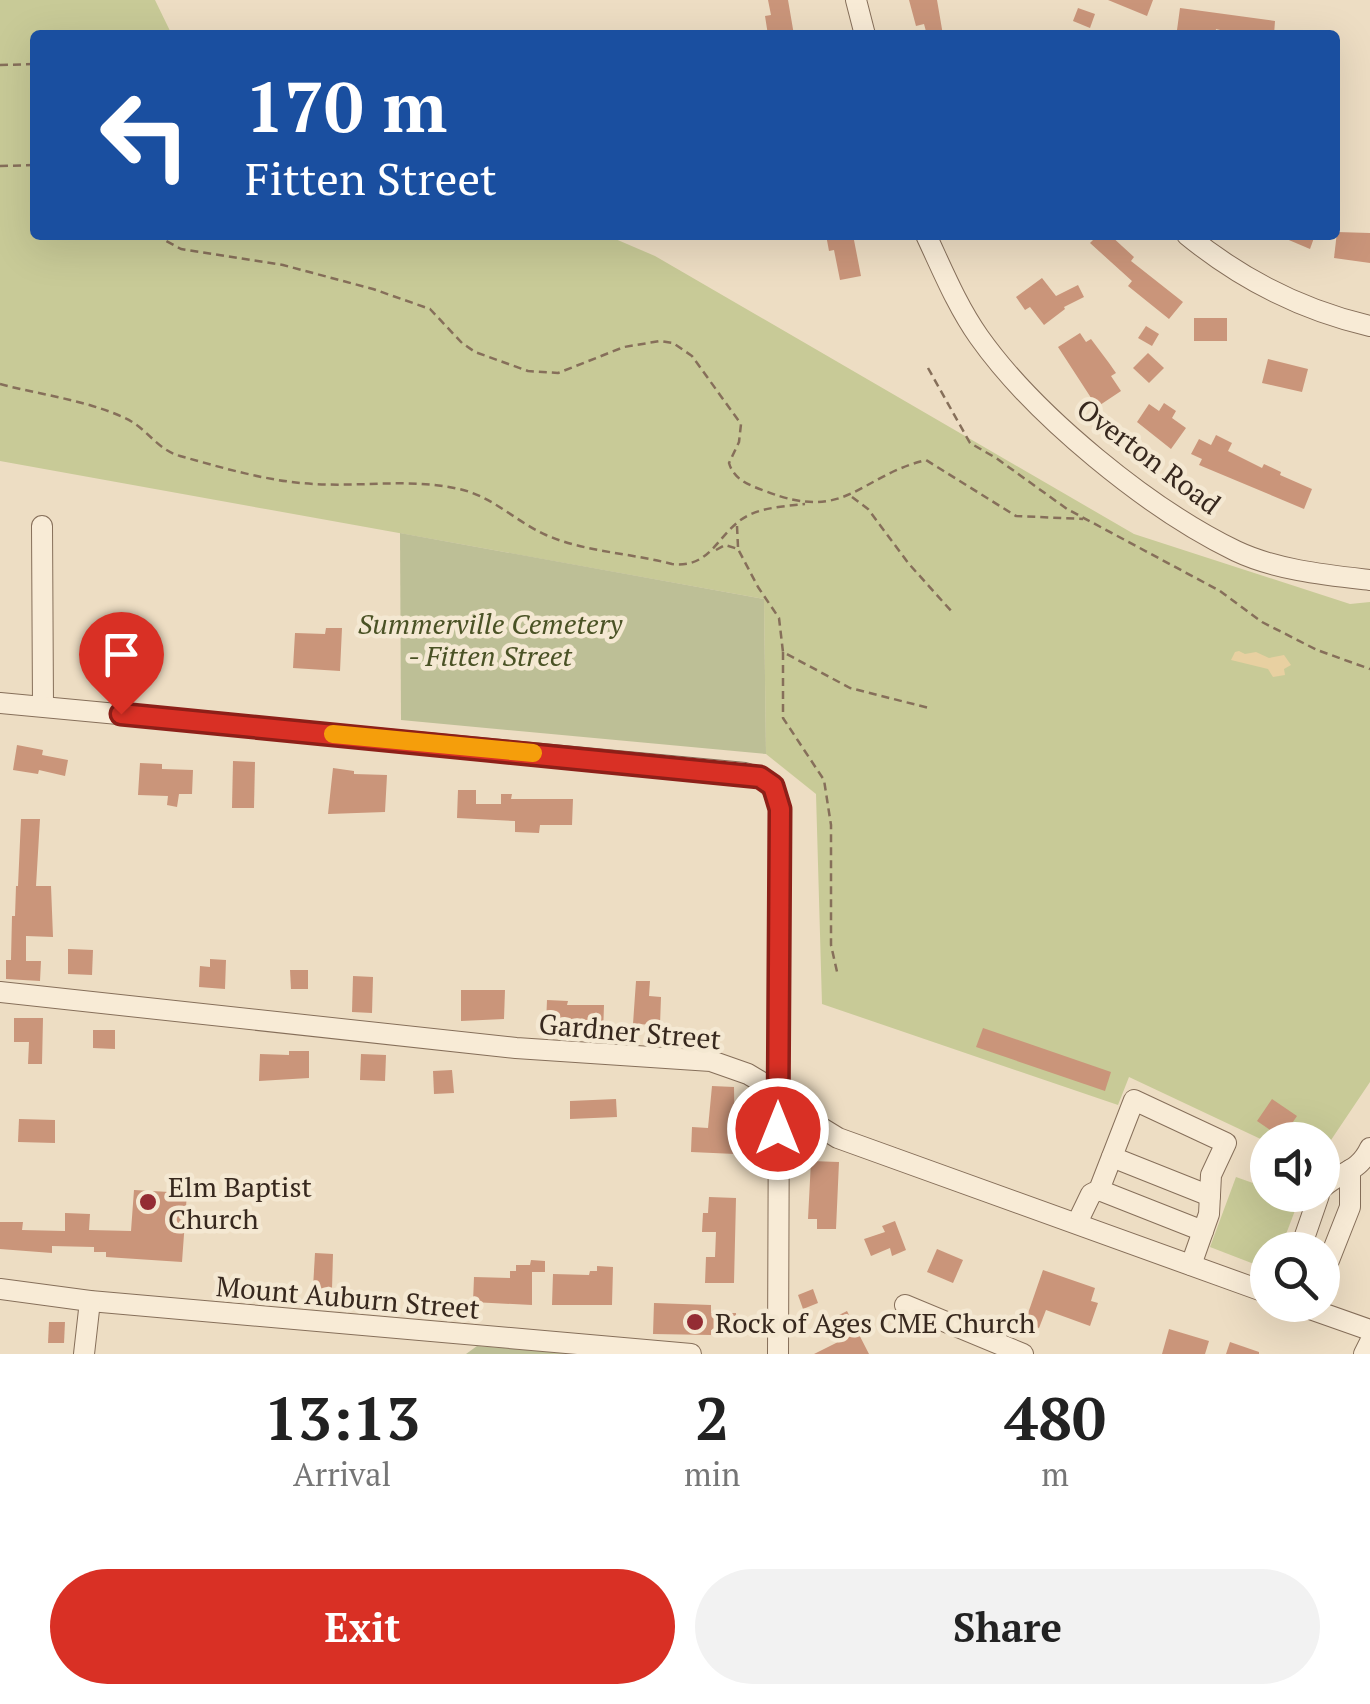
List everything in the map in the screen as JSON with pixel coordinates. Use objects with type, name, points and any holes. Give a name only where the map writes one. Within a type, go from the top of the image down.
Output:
[{"type":"street","points":[[856,0],[864,30]]},
{"type":"street","name":"Overton Road","points":[[929,240],[979,336],[1072,438],[1174,514],[1238,552],[1286,566],[1370,580]]},
{"type":"street","points":[[1193,240],[1222,263],[1272,292],[1330,317],[1370,326]]},
{"type":"street","points":[[42,526],[43,706]]},
{"type":"street","points":[[0,703],[745,773],[773,786],[780,809],[778,1354]]},
{"type":"street","name":"Gardner Street","points":[[0,992],[516,1048],[710,1061],[748,1074],[778,1092],[807,1119],[838,1138],[1250,1286]]},
{"type":"street","points":[[1077,1223],[1091,1194],[1099,1190],[1134,1100],[1226,1144],[1211,1175],[1209,1214],[1191,1265]]},
{"type":"street","points":[[1340,1173],[1362,1164],[1370,1148]]},
{"type":"street","points":[[1112,1157],[1210,1196]]},
{"type":"street","points":[[1340,1183],[1360,1203],[1340,1242]]},
{"type":"street","points":[[1099,1190],[1203,1231]]},
{"type":"street","name":"Mount Auburn Street","points":[[0,1289],[458,1344],[691,1354]]},
{"type":"street","points":[[84,1354],[90,1301]]},
{"type":"street","points":[[905,1305],[1023,1354]]},
{"type":"street","points":[[1340,1318],[1370,1330]]},
{"type":"street","points":[[1364,1354],[1370,1342]]},
{"type":"path","points":[[0,64],[30,64]]},
{"type":"path","points":[[0,166],[30,165]]},
{"type":"path","points":[[164,240],[181,249],[283,265],[409,302],[430,310],[476,352],[528,371],[558,373],[624,346],[672,343],[692,356],[741,424],[729,464],[732,472],[762,490],[810,503]]},
{"type":"path","points":[[928,368],[970,443],[1084,518],[1220,592],[1262,622],[1316,650],[1370,669]]},
{"type":"path","points":[[0,384],[105,410],[130,420],[160,448],[176,455],[260,476],[309,484],[358,486],[399,482],[462,489],[566,542],[672,564],[694,564],[725,545],[738,549]]},
{"type":"path","points":[[715,550],[738,522],[763,510],[851,496],[900,469],[926,460],[1016,516],[1084,518]]},
{"type":"path","points":[[851,496],[868,509],[909,564],[953,612]]},
{"type":"path","points":[[738,522],[738,549],[779,618],[783,718],[824,780],[831,825],[831,945],[838,976]]},
{"type":"path","points":[[783,652],[850,688],[929,708]]},
{"type":"green space","points":[[0,0],[155,0],[170,30],[30,30],[30,240],[618,240],[655,256],[1134,534],[1350,604],[1370,602],[1370,1082],[1340,1127],[1340,1122],[1250,1122],[1250,1134],[1129,1077],[1118,1105],[822,1004],[816,794],[766,754],[764,599],[0,461]]},
{"type":"green space","name":"Summerville Cemetery - Fitten Street","points":[[400,533],[764,599],[766,754],[401,720]]},
{"type":"green space","points":[[1236,1177],[1250,1182],[1250,1212],[1294,1212],[1287,1232],[1250,1232],[1250,1262],[1210,1247]]},
{"type":"green space","points":[[477,1346],[578,1354],[466,1354]]},
{"type":"sand","points":[[1239,651],[1269,658],[1284,655],[1291,665],[1284,669],[1285,675],[1273,677],[1268,669],[1231,660]]},
{"type":"building","points":[[768,0],[788,0],[793,30],[767,30],[765,16],[771,15]]},
{"type":"building","points":[[909,0],[937,0],[942,30],[926,30],[924,24],[916,26]]},
{"type":"building","points":[[1108,0],[1153,0],[1147,16]]},
{"type":"building","points":[[1078,8],[1095,14],[1090,28],[1073,21]]},
{"type":"building","points":[[1180,8],[1275,21],[1274,30],[1177,30]]},
{"type":"building","points":[[1340,232],[1370,233],[1370,263],[1334,258]]},
{"type":"building","points":[[827,240],[854,240],[861,276],[840,280],[834,250],[829,251]]},
{"type":"building","points":[[1115,240],[1134,257],[1131,261],[1183,302],[1169,319],[1128,286],[1132,281],[1090,243]]},
{"type":"building","points":[[1289,240],[1313,240],[1310,249]]},
{"type":"building","points":[[1042,278],[1056,296],[1078,285],[1084,297],[1064,307],[1044,325],[1016,297]]},
{"type":"building","points":[[1194,318],[1227,318],[1227,341],[1194,341]]},
{"type":"building","points":[[1146,326],[1159,334],[1152,346],[1138,338]]},
{"type":"building","points":[[1080,333],[1086,342],[1091,339],[1109,363],[1116,373],[1111,376],[1121,391],[1097,407],[1058,347]]},
{"type":"building","points":[[1148,353],[1164,368],[1149,383],[1133,368]]},
{"type":"building","points":[[1268,359],[1308,369],[1302,392],[1262,383]]},
{"type":"building","points":[[1164,403],[1176,411],[1172,418],[1186,428],[1171,449],[1137,422],[1149,404],[1159,411]]},
{"type":"building","points":[[1216,435],[1232,443],[1228,451],[1312,489],[1304,509],[1199,465],[1202,459],[1191,454],[1199,439],[1211,445]]},
{"type":"building","points":[[326,628],[342,628],[340,671],[293,668],[295,633],[325,634]]},
{"type":"building","points":[[17,745],[68,760],[65,776],[13,770]]},
{"type":"building","points":[[233,761],[255,762],[254,808],[232,808]]},
{"type":"building","points":[[140,763],[162,764],[162,769],[193,770],[192,794],[179,794],[177,807],[167,805],[168,796],[138,795]]},
{"type":"building","points":[[333,768],[354,774],[387,775],[385,812],[328,814]]},
{"type":"building","points":[[458,790],[476,790],[476,804],[501,804],[501,794],[512,794],[511,799],[573,799],[572,825],[540,825],[539,833],[515,832],[515,821],[457,818]]},
{"type":"building","points":[[21,819],[40,819],[36,886],[51,886],[53,937],[26,936],[26,961],[41,961],[40,981],[6,979],[18,886]]},
{"type":"building","points":[[68,949],[93,950],[92,975],[68,974]]},
{"type":"building","points":[[210,959],[226,960],[225,989],[199,987],[200,966],[210,967]]},
{"type":"building","points":[[290,970],[308,970],[308,989],[291,989]]},
{"type":"building","points":[[353,976],[373,977],[372,1013],[352,1012]]},
{"type":"building","points":[[636,981],[650,981],[649,996],[661,997],[660,1025],[633,1024]]},
{"type":"building","points":[[461,990],[505,990],[504,1019],[461,1021]]},
{"type":"building","points":[[547,1000],[568,1001],[567,1005],[604,1005],[603,1034],[586,1034],[586,1026],[546,1024]]},
{"type":"building","points":[[14,1018],[43,1018],[42,1064],[28,1064],[29,1042],[14,1042]]},
{"type":"building","points":[[983,1028],[1111,1072],[1105,1091],[976,1047]]},
{"type":"building","points":[[93,1030],[115,1030],[115,1049],[93,1048]]},
{"type":"building","points":[[289,1051],[309,1051],[309,1078],[259,1081],[260,1054],[289,1055]]},
{"type":"building","points":[[361,1054],[386,1055],[385,1081],[360,1080]]},
{"type":"building","points":[[452,1070],[454,1093],[434,1094],[433,1071]]},
{"type":"building","points":[[712,1086],[734,1087],[735,1154],[691,1152],[692,1127],[708,1128]]},
{"type":"building","points":[[616,1099],[617,1117],[570,1119],[570,1101]]},
{"type":"building","points":[[1272,1099],[1297,1116],[1293,1122],[1257,1121]]},
{"type":"building","points":[[19,1119],[55,1120],[55,1143],[18,1142]]},
{"type":"building","points":[[811,1161],[839,1162],[836,1229],[817,1229],[817,1219],[808,1219]]},
{"type":"building","points":[[134,1190],[187,1193],[182,1262],[106,1257],[106,1252],[94,1252],[94,1247],[52,1246],[52,1253],[0,1249],[0,1222],[23,1222],[22,1230],[65,1231],[65,1213],[90,1214],[89,1230],[131,1231]]},
{"type":"building","points":[[709,1197],[736,1198],[734,1283],[705,1283],[706,1257],[715,1257],[716,1232],[702,1232]]},
{"type":"building","points":[[895,1221],[906,1250],[892,1256],[890,1248],[871,1256],[864,1239],[885,1232],[882,1226]]},
{"type":"building","points":[[937,1249],[963,1260],[953,1283],[927,1272]]},
{"type":"building","points":[[315,1253],[333,1254],[332,1289],[313,1288]]},
{"type":"building","points":[[531,1260],[545,1261],[545,1272],[532,1272],[532,1305],[473,1302],[474,1277],[510,1278],[516,1265],[530,1265]]},
{"type":"building","points":[[597,1266],[613,1267],[612,1305],[552,1305],[553,1274],[589,1275],[590,1271],[597,1271]]},
{"type":"building","points":[[1043,1270],[1095,1288],[1091,1301],[1098,1303],[1090,1326],[1046,1310],[1039,1328],[1025,1322]]},
{"type":"building","points":[[813,1289],[818,1303],[803,1309],[798,1295]]},
{"type":"building","name":"Rock of Ages CME Church","points":[[654,1303],[711,1305],[711,1313],[736,1313],[735,1330],[711,1330],[711,1335],[653,1334]]},
{"type":"building","points":[[847,1311],[869,1354],[814,1354],[838,1342],[827,1321]]},
{"type":"building","points":[[49,1322],[65,1322],[64,1343],[48,1343]]},
{"type":"building","points":[[1169,1329],[1209,1341],[1205,1354],[1162,1354]]},
{"type":"building","points":[[1230,1342],[1259,1352],[1259,1354],[1226,1354]]},
{"type":"slow traffic","points":[[333,734],[533,753]]},
{"type":"place","name":"Elm Baptist Church","points":[[148,1202]]},
{"type":"place","name":"Rock of Ages CME Church","points":[[695,1322]]},
{"type":"route","points":[[121,714],[760,777],[773,786],[780,809],[778,1129]]}]
